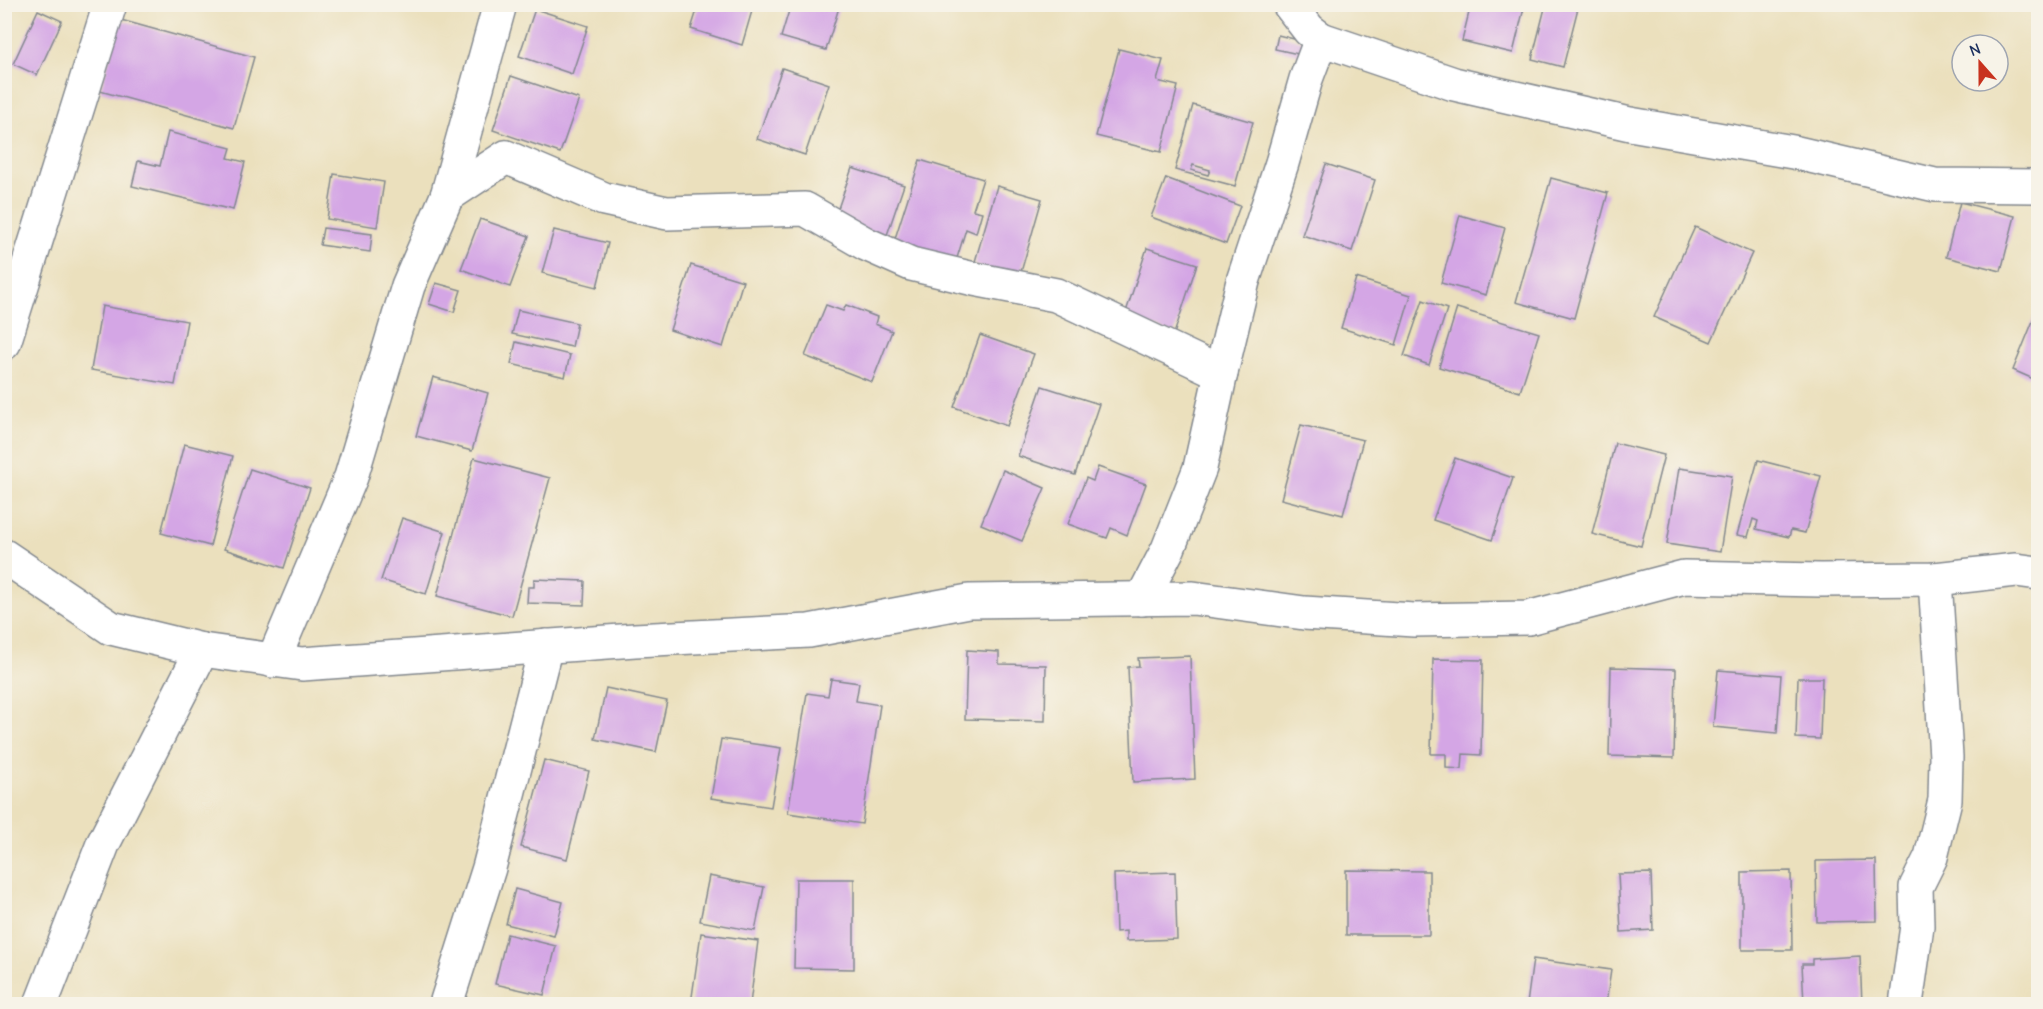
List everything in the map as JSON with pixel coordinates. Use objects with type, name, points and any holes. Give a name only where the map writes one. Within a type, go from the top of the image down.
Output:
[{"type":"street","points":[[4,343],[110,4]]},
{"type":"street","points":[[273,661],[351,477],[408,286],[447,196],[500,4]]},
{"type":"street","points":[[1289,4],[1309,30],[1322,39],[1454,84],[1630,124],[1793,153],[1935,185],[2038,186]]},
{"type":"street","points":[[1142,599],[1168,549],[1200,468],[1243,281],[1282,163],[1306,79],[1322,39]]},
{"type":"street","points":[[447,196],[506,157],[604,199],[667,213],[805,209],[866,244],[911,264],[1056,295],[1221,373]]},
{"type":"street","points":[[4,556],[111,628],[202,650],[302,664],[635,640],[809,631],[969,601],[1193,598],[1304,613],[1414,620],[1528,618],[1684,577],[1820,580],[1935,579],[2016,570],[2038,573]]},
{"type":"street","points":[[1906,1005],[1917,926],[1916,887],[1931,857],[1945,800],[1946,757],[1935,579]]},
{"type":"street","points":[[446,1005],[489,868],[546,646]]},
{"type":"street","points":[[41,1005],[103,844],[202,650]]},
{"type":"building","points":[[699,4],[754,4],[742,45],[691,29]]},
{"type":"building","points":[[791,4],[840,4],[826,50],[781,37]]},
{"type":"building","points":[[1471,4],[1525,4],[1513,53],[1462,41]]},
{"type":"building","points":[[1546,4],[1579,4],[1563,67],[1532,59]]},
{"type":"building","points":[[535,9],[588,26],[572,74],[519,56]]},
{"type":"building","points":[[38,10],[62,21],[37,75],[13,64]]},
{"type":"building","points":[[121,20],[254,57],[234,128],[100,91]]},
{"type":"building","points":[[1278,35],[1306,42],[1303,55],[1275,49]]},
{"type":"building","points":[[1119,49],[1163,60],[1157,81],[1178,86],[1161,152],[1096,136]]},
{"type":"building","points":[[782,68],[829,84],[805,155],[757,139]]},
{"type":"building","points":[[511,76],[579,99],[560,153],[493,130]]},
{"type":"building","points":[[1193,105],[1253,122],[1235,186],[1175,170]],"holes":[[[1193,165],[1210,170],[1208,175],[1191,170]]]},
{"type":"building","points":[[168,132],[231,148],[228,158],[245,162],[233,210],[132,186],[138,161],[160,166]]},
{"type":"building","points":[[920,160],[983,179],[973,210],[982,212],[976,233],[966,229],[953,271],[891,251]]},
{"type":"building","points":[[1326,164],[1375,180],[1352,251],[1302,235]]},
{"type":"building","points":[[852,168],[904,185],[886,238],[834,220]]},
{"type":"building","points":[[334,174],[384,182],[377,227],[327,219]]},
{"type":"building","points":[[1166,178],[1240,206],[1226,244],[1151,217]]},
{"type":"building","points":[[1551,178],[1608,193],[1574,318],[1516,302]]},
{"type":"building","points":[[997,186],[1042,199],[1019,279],[974,265]]},
{"type":"building","points":[[1960,202],[2015,216],[2001,271],[1946,257]]},
{"type":"building","points":[[1460,215],[1505,228],[1486,295],[1441,283]]},
{"type":"building","points":[[480,219],[529,236],[510,287],[461,269]]},
{"type":"building","points":[[1695,227],[1752,253],[1711,342],[1654,317]]},
{"type":"building","points":[[323,228],[372,234],[370,252],[320,245]]},
{"type":"building","points":[[554,230],[608,243],[597,287],[542,273]]},
{"type":"building","points":[[1147,248],[1197,264],[1174,334],[1124,318]]},
{"type":"building","points":[[691,265],[743,281],[723,347],[670,330]]},
{"type":"building","points":[[1356,278],[1411,295],[1396,345],[1341,328]]},
{"type":"building","points":[[436,283],[461,290],[454,312],[429,304]]},
{"type":"building","points":[[1423,300],[1447,309],[1429,365],[1404,356]]},
{"type":"building","points":[[826,305],[843,311],[846,305],[877,317],[875,324],[892,331],[872,382],[805,356]]},
{"type":"building","points":[[102,306],[187,321],[175,385],[91,370]]},
{"type":"building","points":[[1457,308],[1539,333],[1520,392],[1439,367]]},
{"type":"building","points":[[518,310],[577,323],[572,347],[512,334]]},
{"type":"building","points":[[2035,316],[2038,317],[2038,381],[2013,370]]},
{"type":"building","points":[[980,335],[1034,354],[1007,426],[954,407]]},
{"type":"building","points":[[516,342],[570,355],[565,377],[511,364]]},
{"type":"building","points":[[433,377],[488,393],[472,451],[416,436]]},
{"type":"building","points":[[1042,386],[1099,404],[1075,475],[1018,456]]},
{"type":"building","points":[[1301,425],[1363,440],[1343,515],[1281,499]]},
{"type":"building","points":[[1615,443],[1664,455],[1641,546],[1592,534]]},
{"type":"building","points":[[184,444],[233,456],[210,546],[161,533]]},
{"type":"building","points":[[474,458],[550,478],[512,616],[437,596]]},
{"type":"building","points":[[1455,458],[1513,478],[1492,540],[1433,520]]},
{"type":"building","points":[[1758,460],[1821,476],[1805,533],[1791,530],[1789,537],[1756,529],[1758,521],[1753,519],[1748,537],[1737,535]]},
{"type":"building","points":[[1098,467],[1146,484],[1127,535],[1111,528],[1107,538],[1068,524],[1086,478],[1093,481]]},
{"type":"building","points":[[1679,468],[1732,476],[1720,552],[1667,544]]},
{"type":"building","points":[[250,469],[310,488],[284,568],[224,549]]},
{"type":"building","points":[[1003,470],[1045,488],[1022,541],[981,524]]},
{"type":"building","points":[[402,518],[445,532],[426,594],[381,580]]},
{"type":"building","points":[[534,579],[585,581],[584,605],[527,603],[528,587],[534,587]]},
{"type":"building","points":[[967,650],[999,652],[999,664],[1046,665],[1045,721],[965,719]]},
{"type":"building","points":[[1190,656],[1195,779],[1133,782],[1128,667],[1139,666],[1138,658]]},
{"type":"building","points":[[1433,659],[1483,660],[1481,755],[1463,754],[1462,769],[1446,768],[1446,754],[1431,754]]},
{"type":"building","points":[[1611,667],[1676,669],[1674,758],[1609,756]]},
{"type":"building","points":[[1718,670],[1781,675],[1777,733],[1713,727]]},
{"type":"building","points":[[1798,678],[1822,678],[1820,739],[1796,738]]},
{"type":"building","points":[[831,679],[859,683],[856,701],[880,705],[862,824],[788,813],[807,693],[828,696]]},
{"type":"building","points":[[606,688],[667,701],[656,752],[595,739]]},
{"type":"building","points":[[721,739],[781,748],[771,807],[711,798]]},
{"type":"building","points":[[544,760],[589,771],[567,859],[521,847]]},
{"type":"building","points":[[1876,860],[1877,921],[1817,922],[1816,861]]},
{"type":"building","points":[[1346,870],[1429,871],[1429,935],[1346,935]]},
{"type":"building","points":[[1791,871],[1792,950],[1742,950],[1742,872]]},
{"type":"building","points":[[1175,872],[1177,939],[1126,941],[1126,931],[1116,932],[1114,874]]},
{"type":"building","points":[[1651,873],[1653,930],[1621,932],[1618,874]]},
{"type":"building","points":[[709,876],[764,887],[755,931],[700,921]]},
{"type":"building","points":[[796,879],[854,879],[854,969],[794,968]]},
{"type":"building","points":[[515,889],[563,902],[554,936],[506,924]]},
{"type":"building","points":[[701,933],[758,941],[750,1004],[691,1004]]},
{"type":"building","points":[[507,934],[556,946],[544,995],[495,984]]},
{"type":"building","points":[[1860,956],[1862,1004],[1804,1004],[1802,964],[1812,964],[1812,959]]},
{"type":"building","points":[[1533,959],[1611,970],[1606,1004],[1527,1004]]}]
